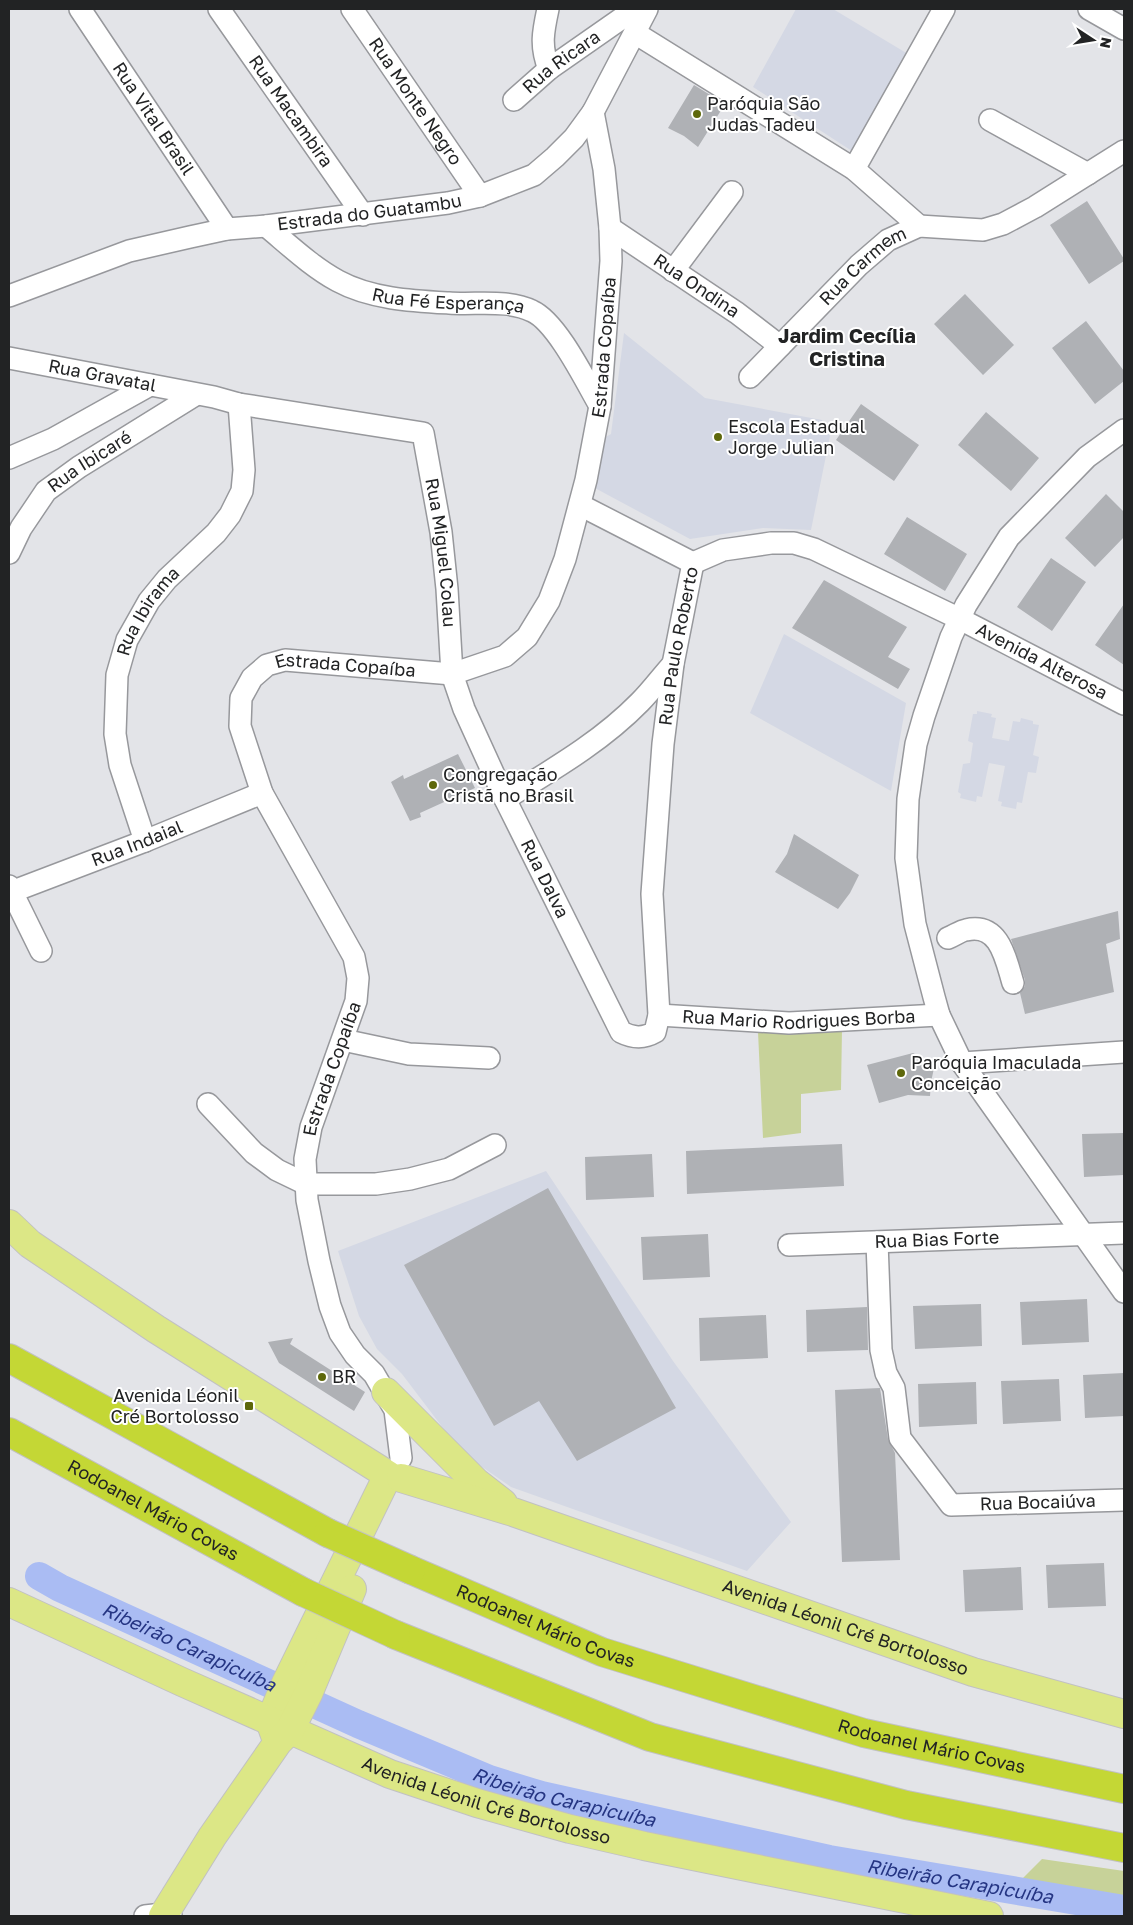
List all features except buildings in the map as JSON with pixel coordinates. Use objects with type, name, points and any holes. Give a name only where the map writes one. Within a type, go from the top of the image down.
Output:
[{"type":"highway","name":"Rodoanel Mário Covas","points":[[9,1358],[328,1533],[602,1652],[864,1733],[1124,1789]]},
{"type":"highway","name":"Rodoanel Mário Covas","points":[[9,1432],[303,1592],[396,1635],[650,1737],[906,1805],[1124,1848]]},
{"type":"main road","name":"Avenida Léonil Cré Bortolosso","points":[[9,1224],[30,1244],[156,1329],[304,1423],[398,1469],[514,1512],[973,1672],[1124,1714]]},
{"type":"main road","points":[[386,1392],[476,1482],[514,1512]]},
{"type":"main road","points":[[160,1916],[212,1837],[287,1712],[398,1469]]},
{"type":"main road","name":"Avenida Léonil Cré Bortolosso","points":[[9,1602],[287,1712],[390,1774],[477,1803],[570,1829],[644,1846],[990,1916]]},
{"type":"street","name":"Rua Vital Brasil","points":[[80,9],[227,229]]},
{"type":"street","name":"Rua Macambira","points":[[219,9],[363,214]]},
{"type":"street","name":"Rua Monte Negro","points":[[352,9],[480,196]]},
{"type":"street","points":[[548,9],[542,38],[544,57],[549,69]]},
{"type":"street","name":"Rua Ricara","points":[[514,100],[549,69],[635,9]]},
{"type":"street","name":"Estrada do Guatambu","points":[[9,296],[129,251],[227,229],[448,204],[480,196],[534,175],[574,138],[593,112],[647,9]]},
{"type":"street","points":[[854,169],[944,9]]},
{"type":"street","points":[[1089,9],[1124,29]]},
{"type":"street","points":[[635,33],[854,169],[919,226],[983,230],[1003,224],[1124,151]]},
{"type":"street","name":"Estrada Copaíba","points":[[398,1469],[395,1410],[374,1374],[355,1355],[340,1333],[318,1260],[307,1200],[305,1159],[311,1126],[356,1001],[358,978],[354,957],[262,793],[240,726],[241,698],[252,678],[267,665],[285,660],[452,674],[505,656],[527,637],[549,601],[580,505],[600,406],[611,261],[610,228],[604,169],[593,112]]},
{"type":"street","points":[[990,120],[1088,174]]},
{"type":"street","points":[[673,271],[732,192]]},
{"type":"street","name":"Rua Fé Esperança","points":[[266,226],[296,251],[338,281],[360,290],[382,296],[450,303],[509,305],[533,311],[547,322],[568,351],[600,406]]},
{"type":"street","name":"Rua Carmem","points":[[750,377],[859,265],[888,240],[919,226]]},
{"type":"street","name":"Rua Ondina","points":[[610,228],[737,313],[780,346]]},
{"type":"street","name":"Rua Gravatal","points":[[9,358],[195,395],[214,397],[240,404],[423,433]]},
{"type":"street","points":[[9,458],[53,439],[150,385]]},
{"type":"street","name":"Rua Ibicaré","points":[[9,553],[21,528],[46,490],[79,467],[195,395]]},
{"type":"street","name":"Rua Ibirama","points":[[145,841],[120,765],[115,734],[117,675],[128,640],[149,601],[167,579],[216,533],[230,514],[242,491],[244,470],[240,404]]},
{"type":"street","points":[[1124,430],[1087,457],[1009,537],[966,605],[951,637],[916,744],[908,799],[906,858],[915,924],[939,1015],[962,1063],[1124,1292]]},
{"type":"street","name":"Rua Miguel Colau","points":[[423,433],[441,532],[447,589],[452,674]]},
{"type":"street","points":[[580,505],[693,563]]},
{"type":"street","name":"Rua Paulo Roberto","points":[[659,1015],[652,894],[663,744],[673,664],[693,563],[723,550],[771,543],[794,543],[814,549],[960,618]]},
{"type":"street","name":"Avenida Alterosa","points":[[960,618],[1124,704]]},
{"type":"street","points":[[505,799],[577,754],[616,724],[640,702],[673,664]]},
{"type":"street","name":"Rua Dalva","points":[[452,674],[474,732],[505,799],[621,1032],[631,1037],[650,1035],[655,1032],[659,1015]]},
{"type":"street","name":"Rua Indaial","points":[[10,889],[145,841],[262,793]]},
{"type":"street","points":[[10,889],[41,951]]},
{"type":"street","points":[[948,938],[967,930],[982,930],[992,935],[999,941],[1013,983]]},
{"type":"street","name":"Rua Mario Rodrigues Borba","points":[[659,1015],[789,1023],[939,1015]]},
{"type":"street","points":[[343,1040],[409,1054],[489,1058]]},
{"type":"street","points":[[962,1063],[1124,1052]]},
{"type":"street","points":[[208,1104],[254,1153],[277,1170],[306,1184],[376,1184],[410,1179],[449,1169],[495,1145]]},
{"type":"street","name":"Rua Bias Forte","points":[[789,1245],[1124,1234]]},
{"type":"street","name":"Rua Bocaiúva","points":[[877,1242],[881,1350],[886,1373],[894,1388],[900,1438],[951,1505],[1124,1500]]},
{"type":"shaded area","points":[[796,9],[833,9],[908,54],[855,153],[753,87]]},
{"type":"shaded area","name":"Escola Estadual Jorge Julian","points":[[624,333],[705,398],[822,420],[830,436],[811,530],[763,528],[690,539],[593,487],[604,438],[611,434]]},
{"type":"shaded area","points":[[784,634],[906,703],[891,791],[750,713]]},
{"type":"shaded area","points":[[977,711],[992,714],[991,717],[996,718],[992,738],[1009,741],[1013,721],[1020,722],[1021,718],[1033,721],[1033,724],[1039,725],[1033,755],[1039,757],[1036,773],[1028,772],[1022,803],[1017,802],[1016,809],[1001,806],[1002,802],[998,801],[1005,766],[989,763],[982,797],[977,796],[976,802],[960,798],[961,794],[958,792],[963,764],[970,763],[973,743],[968,741],[973,714],[977,714]]},
{"type":"shaded area","points":[[546,1171],[673,1361],[791,1522],[747,1571],[511,1487],[462,1453],[402,1374],[377,1349],[359,1316],[338,1251]]},
{"type":"green space","points":[[842,1029],[841,1090],[801,1094],[801,1133],[763,1138],[758,1032]]},
{"type":"green space","points":[[1042,1859],[1124,1871],[1124,1902],[1019,1882]]},
{"type":"waterway","name":"Ribeirão Carapicuíba","points":[[39,1576],[60,1588],[358,1724],[489,1779],[541,1795],[829,1859],[1124,1909]]},
{"type":"place","name":"Paróquia São Judas Tadeu","points":[[697,114]]},
{"type":"place","name":"Escola Estadual Jorge Julian","points":[[718,437]]},
{"type":"place","name":"Congregação Cristã no Brasil","points":[[433,785]]},
{"type":"place","name":"Paróquia Imaculada Conceição","points":[[901,1073]]},
{"type":"place","name":"BR","points":[[322,1377]]},
{"type":"place","name":"Avenida Léonil Cré Bortolosso","points":[[249,1406]]},
{"type":"district","name":"Jardim Cecília Cristina","points":[[847,348]]}]
